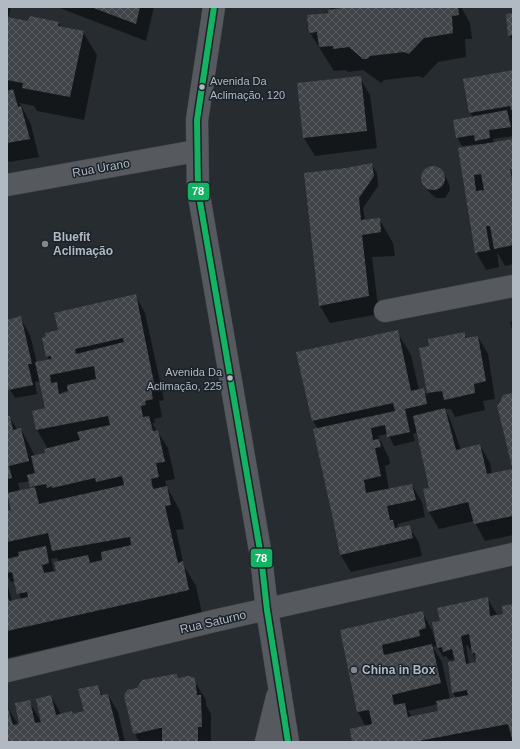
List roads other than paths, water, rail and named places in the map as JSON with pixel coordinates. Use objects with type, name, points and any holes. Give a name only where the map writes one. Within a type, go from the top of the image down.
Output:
[{"type":"street","points":[[214,7],[200,90],[197,120],[196,151],[198,190],[261,556],[267,610],[288,742]]},
{"type":"street","name":"Rua Urano","points":[[7,185],[196,151]]},
{"type":"street","points":[[385,311],[513,286]]},
{"type":"street","name":"Rua Saturno","points":[[7,671],[218,620],[513,554]]},
{"type":"street","points":[[266,742],[280,686]]},
{"type":"place","name":"Avenida Da Aclimação, 120","points":[[202,87]]},
{"type":"place","name":"Bluefit Aclimação","points":[[45,244]]},
{"type":"place","name":"Avenida Da Aclimação, 225","points":[[230,378]]},
{"type":"place","name":"China in Box","points":[[354,670]]}]
